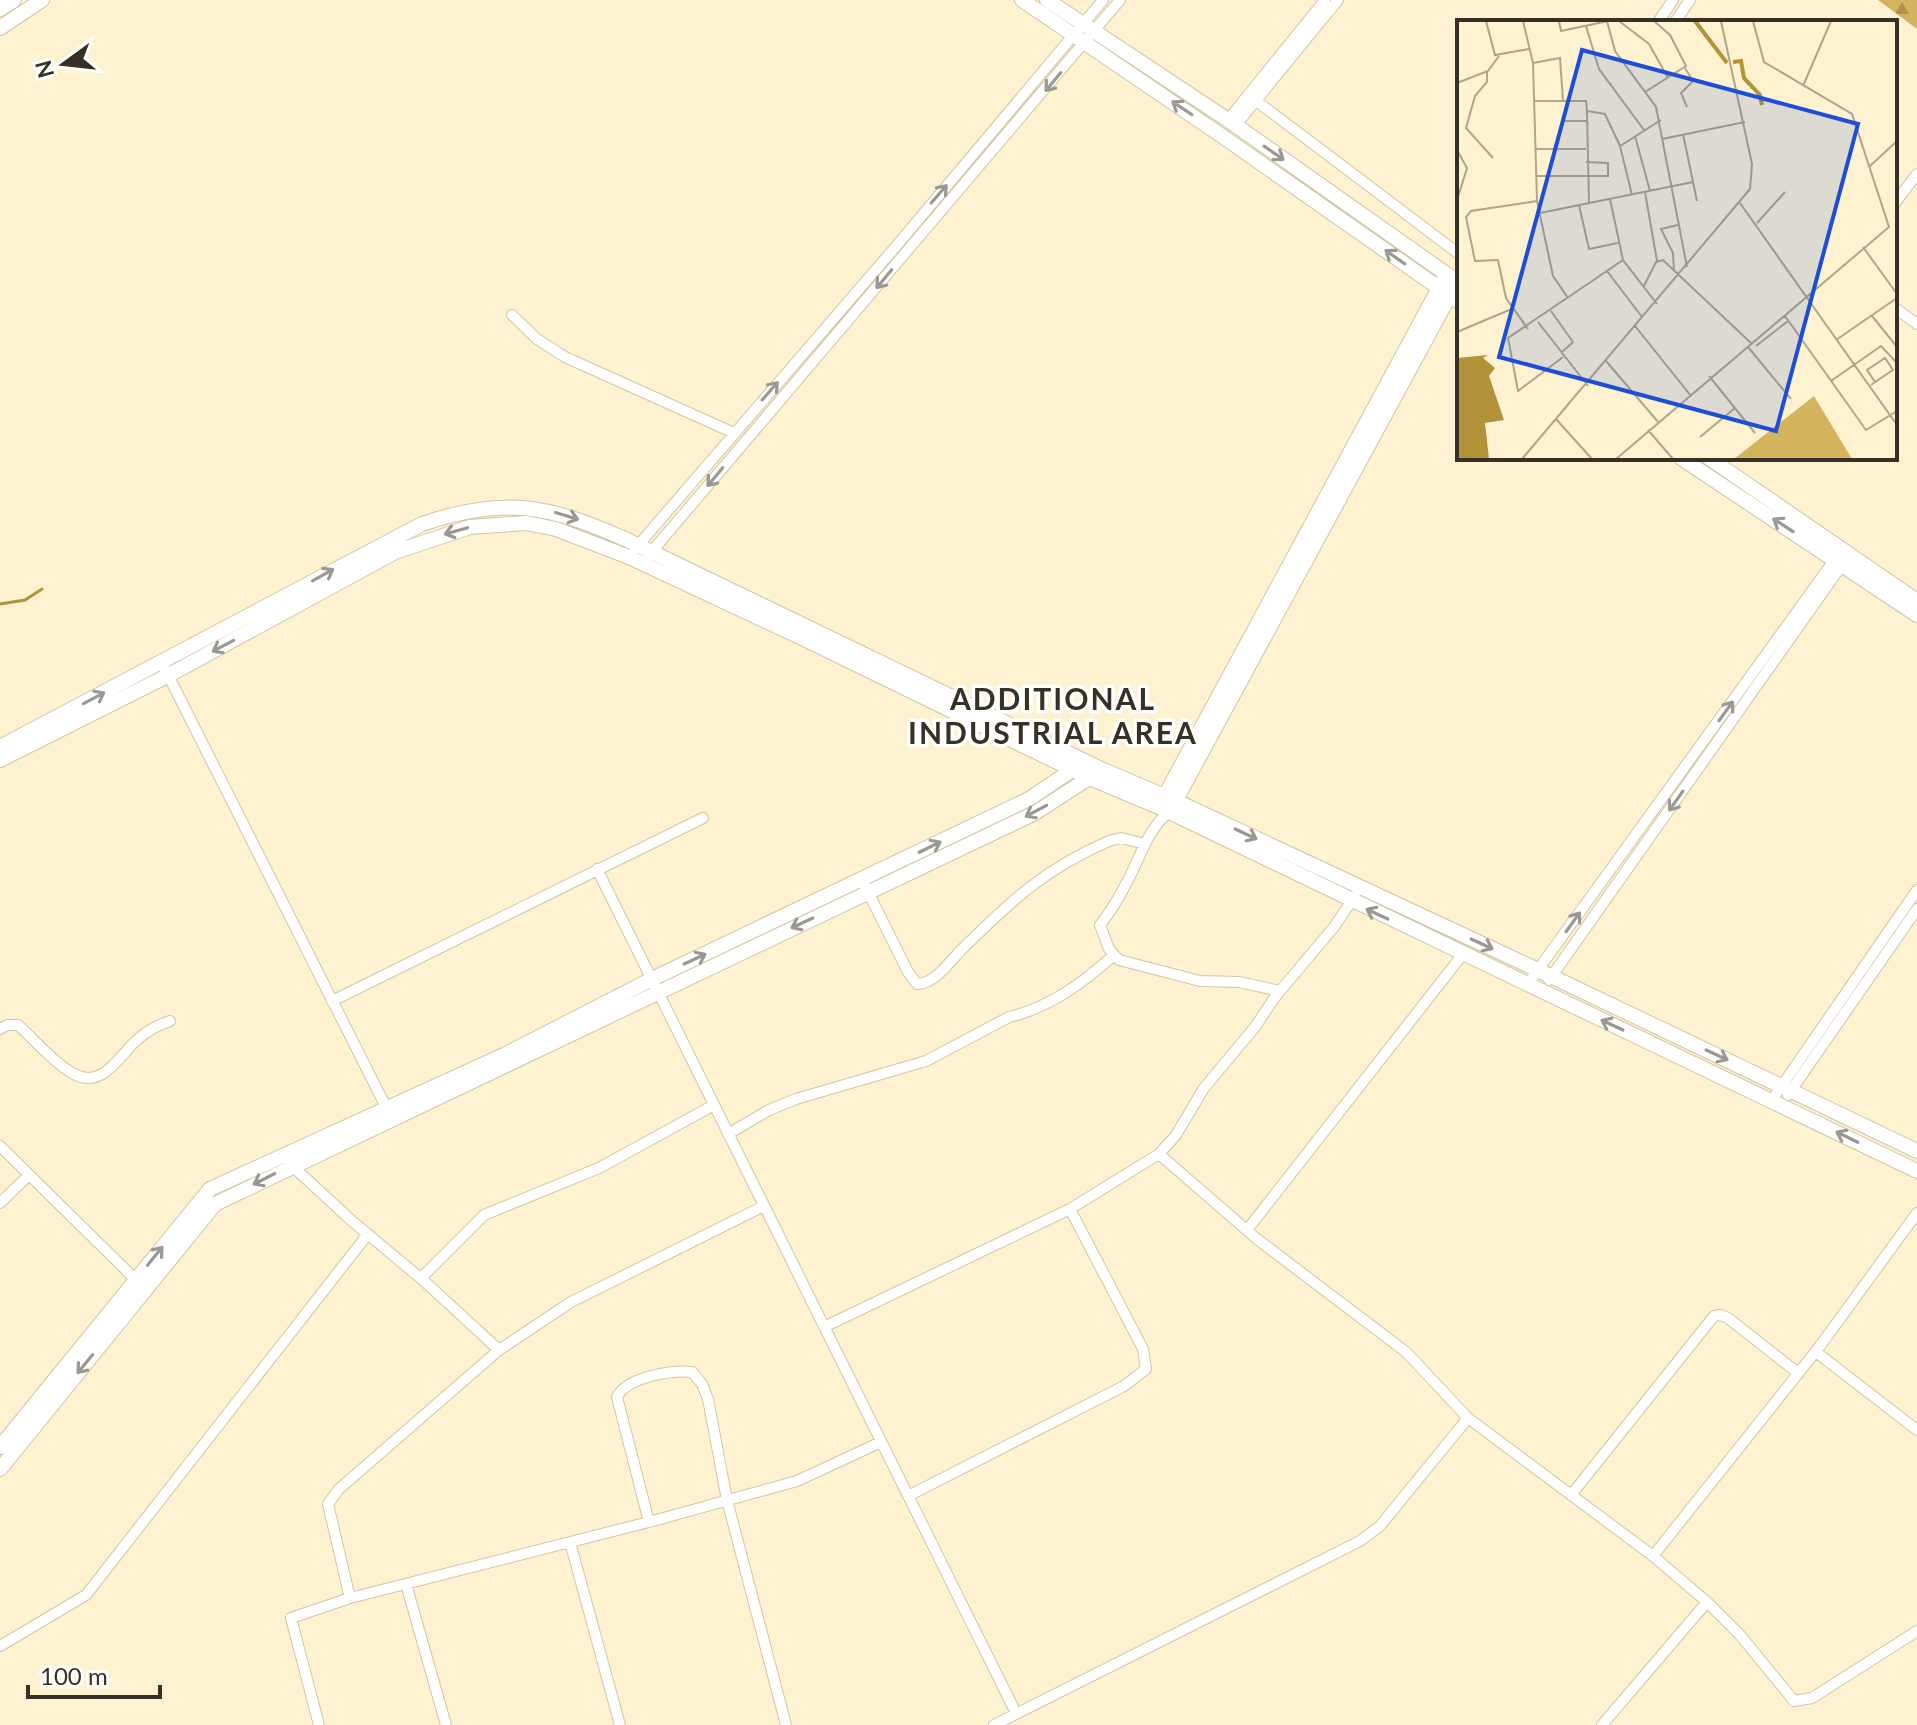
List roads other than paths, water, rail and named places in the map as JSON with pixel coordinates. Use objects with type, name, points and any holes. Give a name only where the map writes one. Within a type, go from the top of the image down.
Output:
[{"type":"street","points":[[0,9],[14,0]]},
{"type":"street","points":[[0,28],[42,0]]},
{"type":"street","points":[[1022,0],[1232,123],[1452,288]]},
{"type":"street","points":[[1047,0],[1084,34],[1209,127],[1452,288]]},
{"type":"street","points":[[640,555],[983,163],[1084,34],[1103,0]]},
{"type":"street","points":[[640,555],[734,433],[972,156],[1084,34],[1120,0]]},
{"type":"street","points":[[1232,123],[1325,0]]},
{"type":"street","points":[[1232,123],[1255,100],[1338,0]]},
{"type":"street","points":[[1659,20],[1673,0]]},
{"type":"street","points":[[1676,20],[1690,0]]},
{"type":"street","points":[[1255,100],[1457,252]]},
{"type":"street","points":[[972,156],[983,163]]},
{"type":"street","points":[[1897,200],[1917,174]]},
{"type":"street","points":[[1280,991],[1239,982],[1200,981],[1119,960],[1109,949],[1100,925],[1115,906],[1145,844],[1452,288]]},
{"type":"street","points":[[1897,309],[1917,324]]},
{"type":"street","points":[[512,315],[537,339],[565,357],[734,433]]},
{"type":"street","points":[[1684,460],[1917,601]]},
{"type":"street","points":[[1702,473],[1710,460]]},
{"type":"street","points":[[1712,460],[1917,615]]},
{"type":"street","points":[[0,747],[388,540],[451,514],[477,509],[545,510],[578,519],[640,555],[1080,765],[1351,902],[1917,1171]]},
{"type":"street","points":[[0,760],[169,675],[395,552],[457,530],[499,523],[545,525],[640,555]]},
{"type":"street","points":[[1534,988],[1843,556]]},
{"type":"street","points":[[161,661],[389,1113]]},
{"type":"street","points":[[865,886],[1029,799],[1080,765]]},
{"type":"street","points":[[0,1469],[210,1189],[287,1160],[865,886],[1035,813],[1096,773]]},
{"type":"street","points":[[1165,808],[1361,888],[1917,1151]]},
{"type":"street","points":[[332,1001],[703,818]]},
{"type":"street","points":[[865,886],[908,972],[917,984],[922,984],[938,974],[1009,902],[1038,879],[1109,841],[1121,838],[1145,844]]},
{"type":"street","points":[[597,869],[1016,1713]]},
{"type":"street","points":[[824,1327],[1070,1209],[1159,1154],[1176,1135],[1204,1088],[1280,991],[1298,973],[1361,888]]},
{"type":"street","points":[[1786,1088],[1917,890]]},
{"type":"street","points":[[1776,1102],[1917,909]]},
{"type":"street","points":[[1247,1230],[1463,954]]},
{"type":"street","points":[[728,1134],[769,1110],[796,1099],[926,1061],[1009,1017],[1023,1014],[1073,989],[1114,955]]},
{"type":"street","points":[[0,1029],[18,1025],[72,1073],[94,1078],[113,1066],[137,1039],[170,1021]]},
{"type":"street","points":[[421,1278],[484,1215],[599,1168],[714,1105]]},
{"type":"street","points":[[0,1146],[141,1284]]},
{"type":"street","points":[[1159,1154],[1247,1230],[1406,1352],[1468,1418],[1653,1556],[1707,1602],[1740,1635],[1794,1701],[1812,1698],[1917,1631]]},
{"type":"street","points":[[287,1160],[499,1350]]},
{"type":"street","points":[[0,1203],[29,1175]]},
{"type":"street","points":[[350,1598],[328,1504],[339,1489],[499,1350],[571,1302],[764,1206]]},
{"type":"street","points":[[908,1496],[1124,1386],[1146,1369],[1143,1349],[1070,1209]]},
{"type":"street","points":[[1653,1556],[1816,1352],[1917,1213]]},
{"type":"street","points":[[0,1646],[86,1595],[368,1234]]},
{"type":"street","points":[[0,1447],[141,1284]]},
{"type":"street","points":[[1571,1495],[1714,1316],[1728,1318],[1798,1373]]},
{"type":"street","points":[[1816,1352],[1917,1430]]},
{"type":"street","points":[[649,1522],[617,1397],[628,1385],[685,1372],[697,1376],[708,1399],[727,1500],[786,1725]]},
{"type":"street","points":[[994,1725],[1360,1541],[1380,1526],[1468,1418]]},
{"type":"street","points":[[319,1725],[291,1618],[350,1598],[797,1481],[881,1442]]},
{"type":"street","points":[[570,1542],[620,1725]]},
{"type":"street","points":[[406,1584],[446,1725]]},
{"type":"street","points":[[1609,1722],[1707,1602]]},
{"type":"waterway","points":[[0,604],[25,600],[42,589]]},
{"type":"district","name":"ADDITIONAL INDUSTRIAL AREA","points":[[1053,715]]}]
